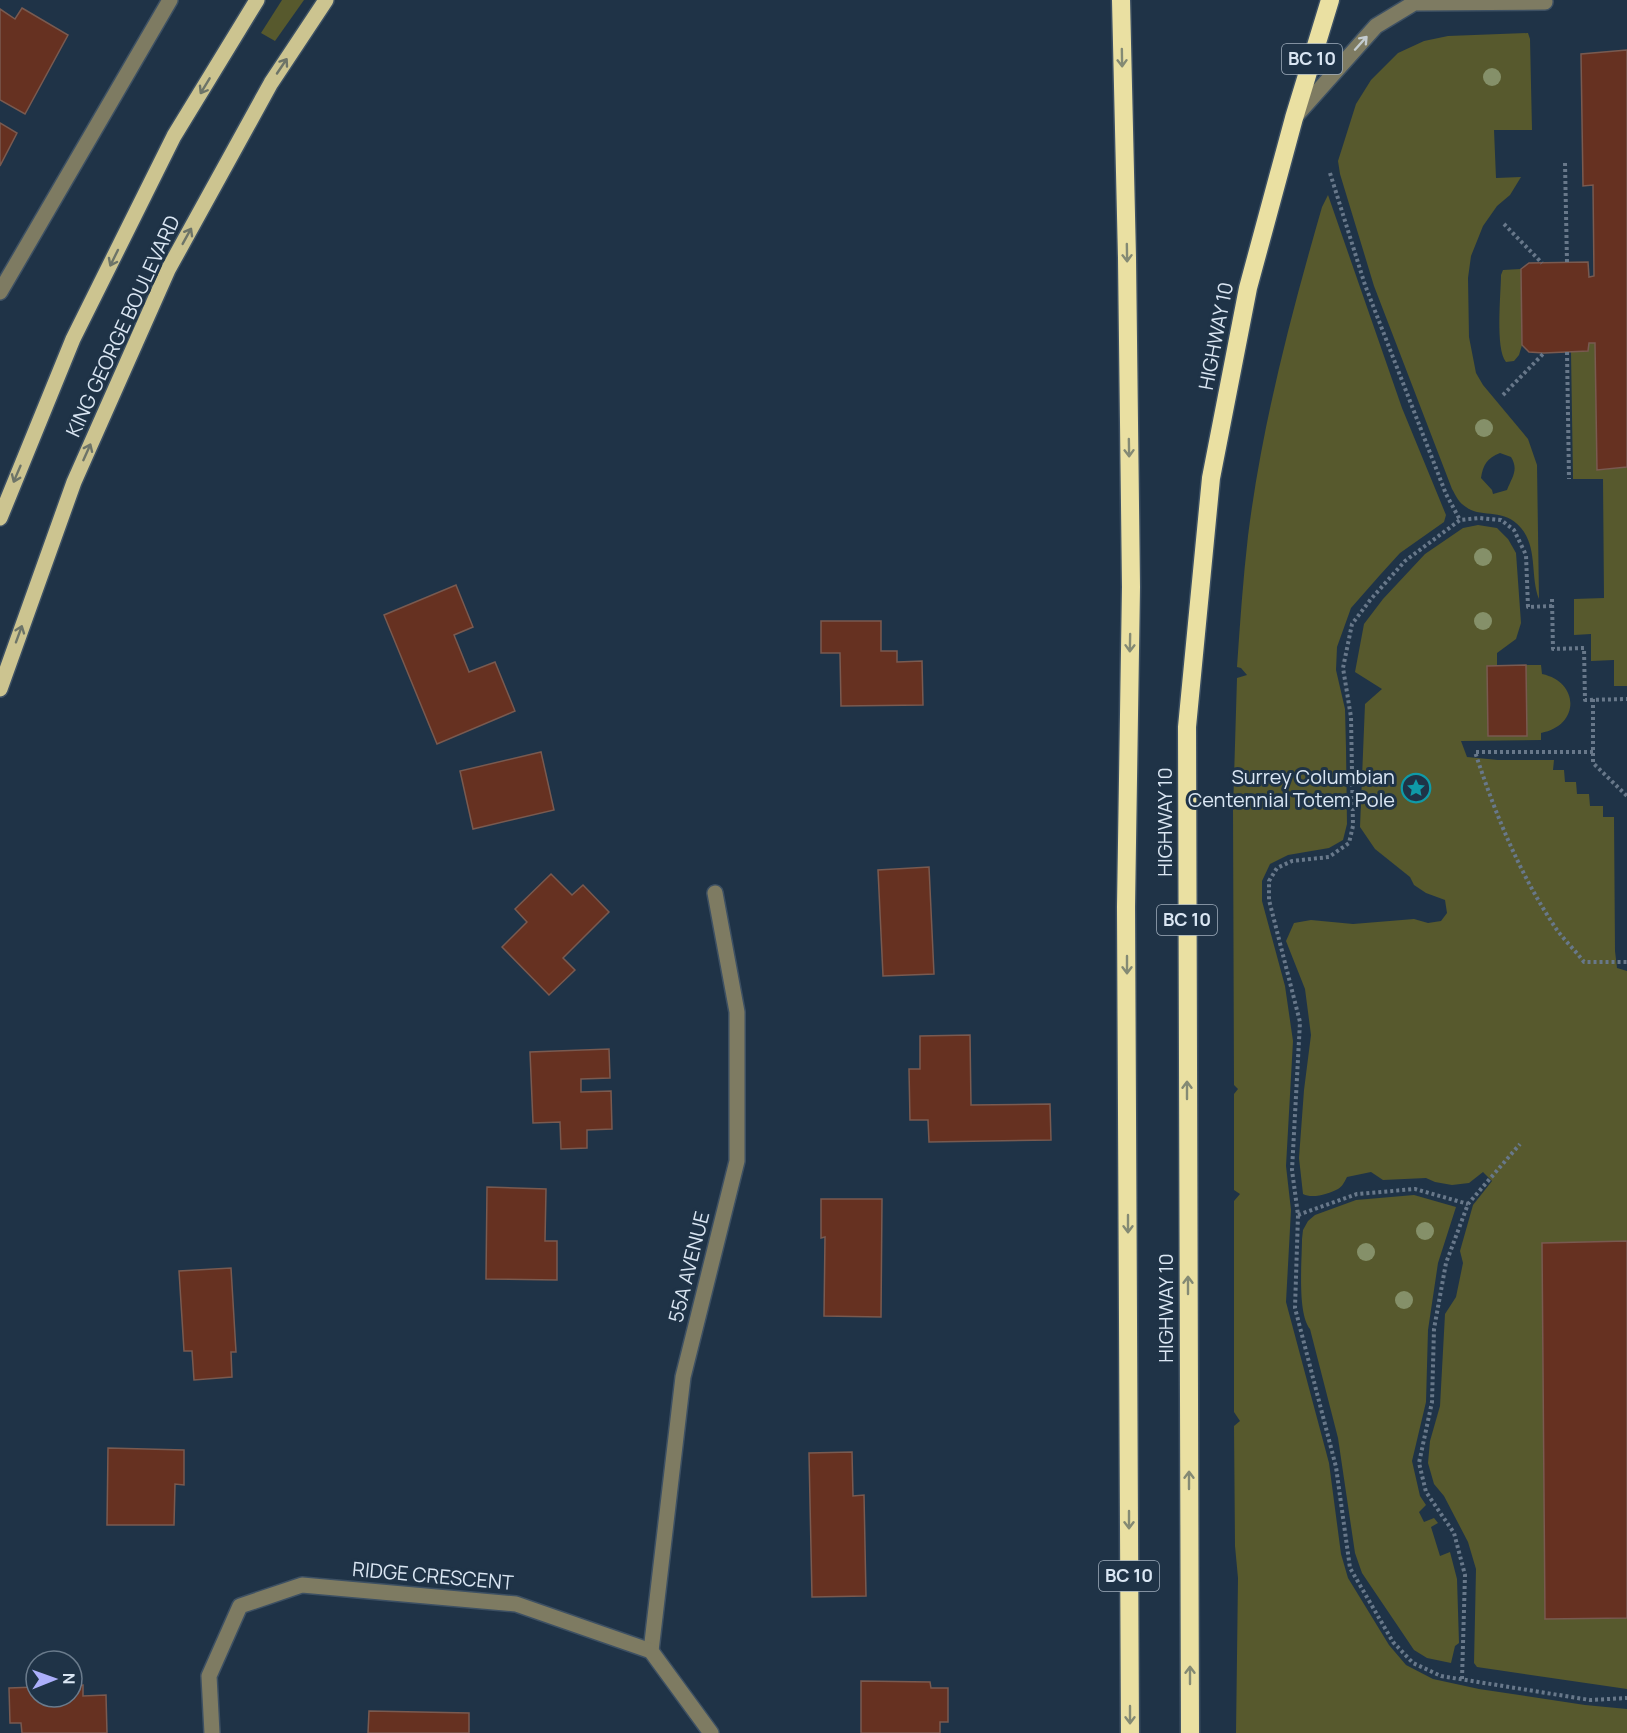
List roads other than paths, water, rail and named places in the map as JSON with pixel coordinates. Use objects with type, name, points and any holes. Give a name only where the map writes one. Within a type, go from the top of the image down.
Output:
[{"type":"highway","name":"HIGHWAY 10","points":[[1121,0],[1131,587],[1126,907],[1130,1733]]},
{"type":"highway","name":"HIGHWAY 10","points":[[1190,1733],[1187,727],[1210,478],[1248,288],[1294,118],[1330,0]]},
{"type":"main road","name":"KING GEORGE BOULEVARD","points":[[0,518],[73,339],[174,136],[257,0]]},
{"type":"main road","name":"KING GEORGE BOULEVARD","points":[[0,689],[74,482],[168,270],[271,83],[326,0]]},
{"type":"street","points":[[0,292],[170,0]]},
{"type":"street","points":[[1294,118],[1376,27],[1413,1],[1545,2]]},
{"type":"street","name":"55A AVENUE","points":[[651,1651],[683,1377],[737,1161],[737,1012],[716,893]]},
{"type":"street","name":"RIDGE CRESCENT","points":[[212,1733],[209,1676],[240,1606],[302,1585],[516,1604],[651,1651]]},
{"type":"street","points":[[651,1651],[711,1733]]},
{"type":"place","name":"Surrey Columbian Centennial Totem Pole","points":[[1416,788]]}]
